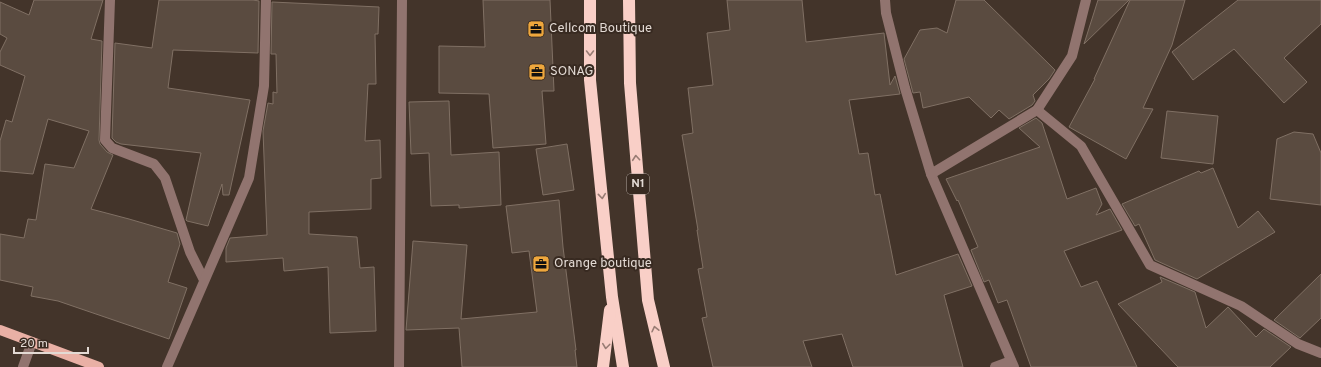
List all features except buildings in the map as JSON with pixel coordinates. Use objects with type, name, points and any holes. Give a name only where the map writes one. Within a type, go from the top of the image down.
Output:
[{"type":"highway","points":[[590,0],[590,80],[612,297],[623,367]]},
{"type":"highway","name":"N1","points":[[629,0],[630,83],[648,300],[664,367]]},
{"type":"highway","points":[[603,367],[612,297]]},
{"type":"main road","points":[[0,330],[99,367]]},
{"type":"street","points":[[110,0],[105,140],[112,148],[154,164],[165,178],[190,252],[204,280]]},
{"type":"street","points":[[167,367],[248,178],[264,86],[266,0]]},
{"type":"street","points":[[399,367],[402,0]]},
{"type":"street","points":[[885,0],[886,13],[905,88],[931,174],[1013,364],[995,367]]},
{"type":"street","points":[[931,174],[1037,110],[1072,56],[1086,0]]},
{"type":"street","points":[[1037,110],[1081,146],[1150,265],[1241,306],[1298,344],[1321,353]]},
{"type":"street","points":[[23,367],[32,342]]},
{"type":"place","name":"Cellcom Boutique","points":[[536,29]]},
{"type":"place","name":"SONAG","points":[[537,72]]},
{"type":"place","name":"Orange boutique","points":[[541,264]]}]
